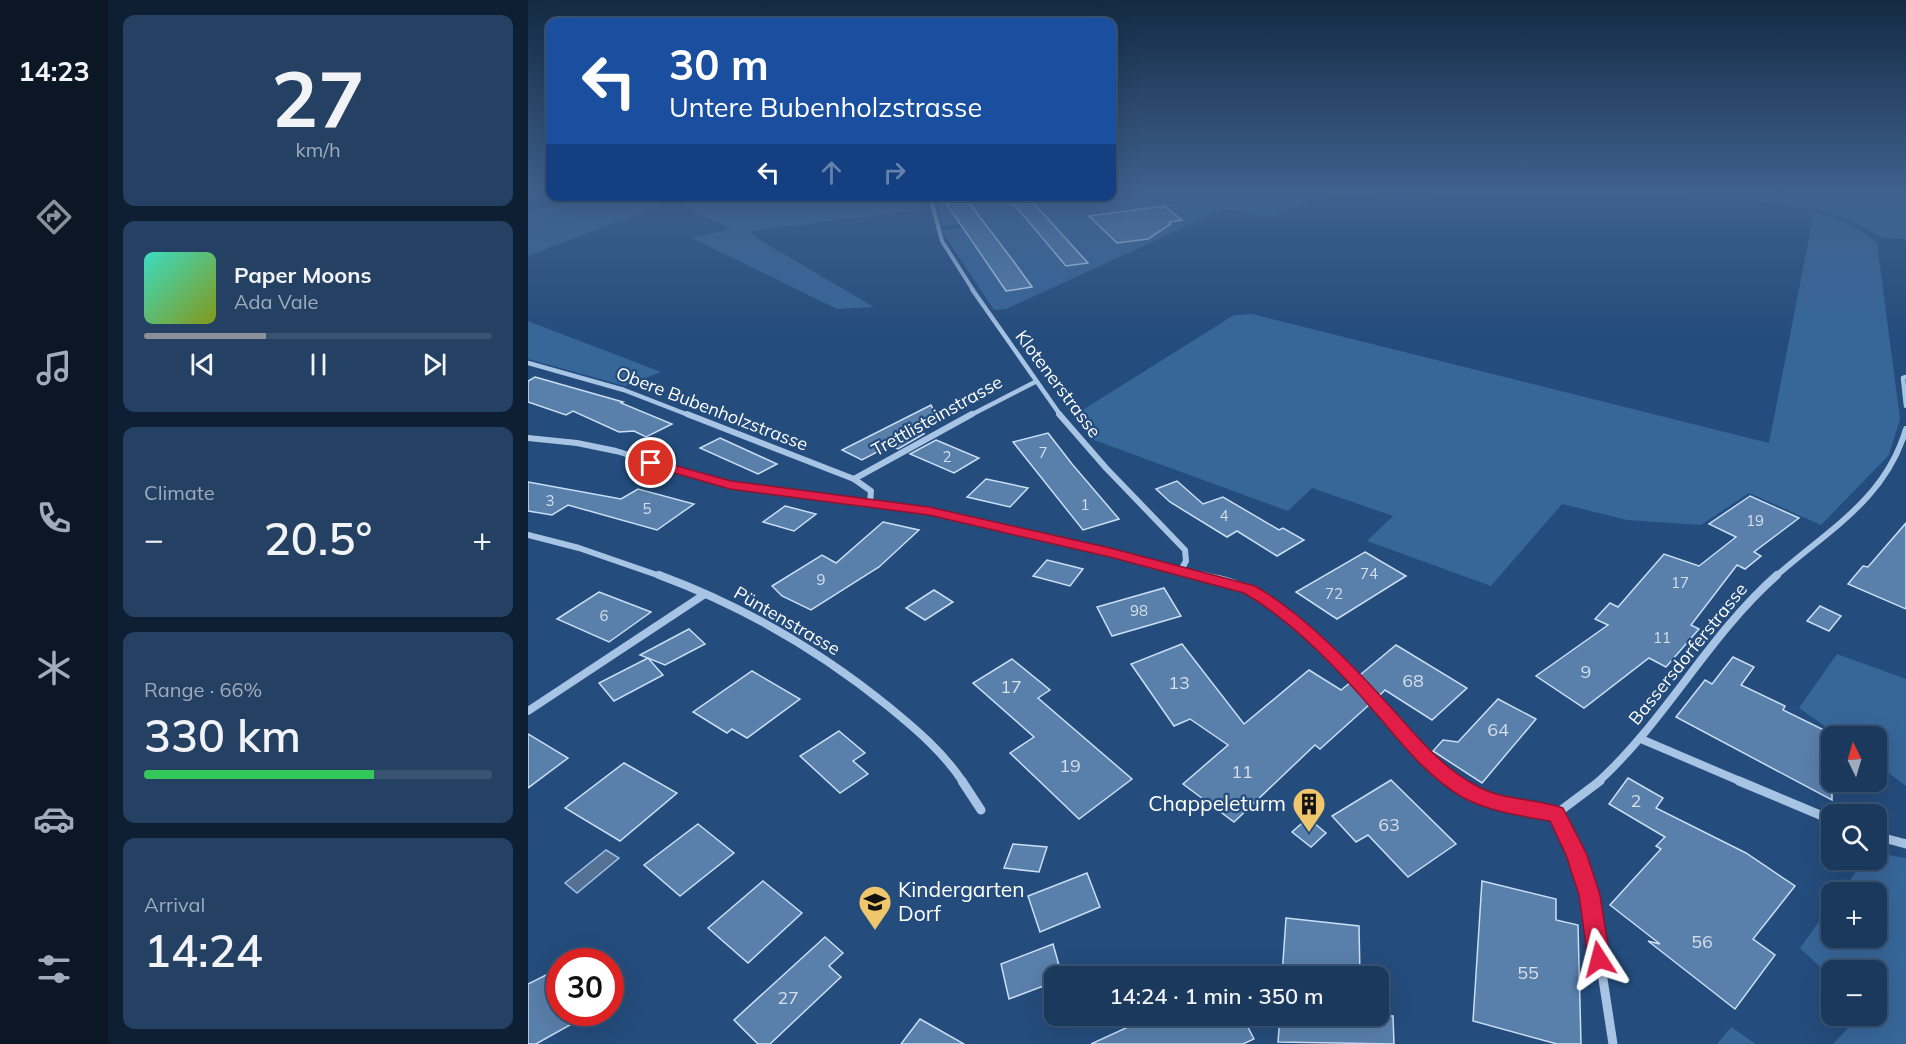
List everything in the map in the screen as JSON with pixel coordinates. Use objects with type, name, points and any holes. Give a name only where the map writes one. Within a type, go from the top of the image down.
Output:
[{"type":"street","name":"Klotenerstrasse","points":[[940,240],[1035,382],[1110,473],[1185,550],[1186,561],[1181,570]]},
{"type":"street","name":"Obere Bubenholzstrasse","points":[[528,363],[624,390],[854,479]]},
{"type":"street","points":[[1906,377],[1903,378],[1906,406]]},
{"type":"street","name":"Trettlisteinstrasse","points":[[854,479],[1023,386],[1035,382]]},
{"type":"street","name":"Bassersdorferstrasse","points":[[1556,814],[1577,801],[1641,739],[1747,605],[1768,583],[1871,495],[1891,472],[1903,450],[1906,429]]},
{"type":"street","points":[[528,438],[577,443],[616,451],[730,485],[870,502],[948,515],[1233,583],[1264,598],[1359,682],[1434,767],[1471,793],[1514,807],[1556,814],[1576,855],[1590,895],[1613,1044]]},
{"type":"street","points":[[854,479],[871,491],[870,502]]},
{"type":"street","name":"Püntenstrasse","points":[[528,535],[605,555],[705,594],[761,620],[837,667],[885,703],[944,755],[981,810]]},
{"type":"street","points":[[528,711],[705,594]]},
{"type":"street","points":[[1641,739],[1821,815]]},
{"type":"street","points":[[1887,839],[1906,844]]},
{"type":"shaded area","points":[[528,240],[571,240],[528,256]]},
{"type":"shaded area","points":[[696,240],[759,240],[874,307],[837,309]]},
{"type":"shaded area","points":[[947,240],[1157,240],[1006,309],[994,310]]},
{"type":"shaded area","points":[[1809,240],[1873,240],[1877,243],[1900,419],[1889,455],[1821,525],[1749,493],[1701,525],[1627,520],[1562,504],[1491,586],[1367,541],[1393,516],[1312,488],[1288,511],[1094,440],[1073,416],[1234,315],[1252,314],[1769,443]]},
{"type":"shaded area","points":[[528,321],[661,372],[625,386],[528,359]]},
{"type":"shaded area","points":[[1837,654],[1906,679],[1906,786],[1887,772],[1887,726],[1825,726],[1799,708]]},
{"type":"shaded area","points":[[606,850],[619,858],[577,893],[565,883]]},
{"type":"shaded area","points":[[1887,855],[1906,858],[1906,1044],[1833,1044],[1850,1026],[1887,1026],[1887,960],[1821,960],[1821,968],[1800,948],[1821,919],[1821,948],[1887,948],[1887,882],[1848,882],[1858,870],[1887,870]]},
{"type":"shaded area","points":[[1731,1027],[1756,1044],[1717,1044]]},
{"type":"building","points":[[971,240],[997,240],[1032,287],[1006,291]]},
{"type":"building","points":[[1044,240],[1067,240],[1088,263],[1066,266]]},
{"type":"building","points":[[1114,240],[1142,240],[1117,243]]},
{"type":"building","points":[[535,377],[623,402],[621,403],[672,424],[646,437],[634,431],[619,432],[573,411],[566,415],[528,402],[528,381]]},
{"type":"building","points":[[931,405],[938,419],[916,431],[924,434],[898,449],[890,445],[862,460],[842,450]]},
{"type":"building","points":[[1048,433],[1119,519],[1083,530],[1013,442]]},
{"type":"building","points":[[720,438],[777,464],[758,474],[700,448]]},
{"type":"building","points":[[936,440],[979,458],[954,473],[910,454]]},
{"type":"building","points":[[986,479],[1028,488],[1010,507],[967,497]]},
{"type":"building","points":[[1177,481],[1203,504],[1223,497],[1279,530],[1283,528],[1304,540],[1277,556],[1237,531],[1227,537],[1170,502],[1156,489]]},
{"type":"building","points":[[528,482],[621,499],[638,489],[694,504],[657,530],[568,505],[552,515],[528,511]]},
{"type":"building","points":[[1750,496],[1799,518],[1754,552],[1761,556],[1745,569],[1737,565],[1691,625],[1699,629],[1666,667],[1649,658],[1584,708],[1536,676],[1608,625],[1595,619],[1610,603],[1618,607],[1664,554],[1699,566],[1736,537],[1709,524]]},
{"type":"building","points":[[785,506],[816,514],[794,531],[763,522]]},
{"type":"building","points":[[883,522],[919,530],[879,567],[811,610],[782,596],[772,586],[822,555],[836,563]]},
{"type":"building","points":[[1906,523],[1906,609],[1848,584],[1863,566],[1868,567]]},
{"type":"building","points":[[1365,552],[1406,576],[1337,619],[1296,592]]},
{"type":"building","points":[[1047,560],[1083,569],[1070,586],[1033,576]]},
{"type":"building","points":[[1164,588],[1181,616],[1112,636],[1097,607]]},
{"type":"building","points":[[934,590],[953,602],[925,620],[906,608]]},
{"type":"building","points":[[599,592],[651,612],[609,642],[557,619]]},
{"type":"building","points":[[1820,606],[1841,616],[1829,631],[1807,621]]},
{"type":"building","points":[[689,629],[705,644],[665,665],[640,655]]},
{"type":"building","points":[[1182,644],[1244,724],[1309,670],[1341,690],[1351,682],[1370,704],[1320,749],[1315,745],[1234,822],[1183,784],[1228,745],[1190,719],[1174,726],[1131,664]]},
{"type":"building","points":[[1396,645],[1467,688],[1432,720],[1385,690],[1379,696],[1360,675]]},
{"type":"building","points":[[1733,657],[1754,667],[1741,685],[1785,706],[1783,710],[1821,729],[1821,792],[1832,792],[1832,800],[1676,717],[1705,680],[1712,684]]},
{"type":"building","points":[[648,658],[663,675],[614,701],[599,683]]},
{"type":"building","points":[[1012,659],[1050,690],[1038,698],[1132,779],[1079,819],[1010,753],[1034,737],[973,683]]},
{"type":"building","points":[[752,671],[800,699],[747,738],[732,729],[727,733],[693,712]]},
{"type":"building","points":[[1498,699],[1536,719],[1482,783],[1433,751],[1443,740],[1458,742]]},
{"type":"building","points":[[839,731],[865,753],[853,761],[868,774],[840,793],[800,756]]},
{"type":"building","points":[[528,734],[568,758],[528,788]]},
{"type":"building","points":[[624,763],[677,793],[620,841],[565,808]]},
{"type":"building","points":[[1628,778],[1663,798],[1656,808],[1746,853],[1795,886],[1753,939],[1775,955],[1735,1009],[1648,941],[1660,944],[1610,905],[1661,849],[1656,846],[1665,837],[1609,804]]},
{"type":"building","points":[[1391,780],[1456,844],[1408,877],[1368,835],[1356,842],[1332,816]]},
{"type":"building","name":"Chappeleturm","points":[[1308,818],[1326,833],[1311,847],[1292,832]]},
{"type":"building","points":[[698,824],[734,853],[680,896],[644,865]]},
{"type":"building","points":[[1013,844],[1047,847],[1039,872],[1004,868]]},
{"type":"building","points":[[1087,873],[1100,907],[1040,932],[1028,896]]},
{"type":"building","points":[[763,881],[802,913],[748,963],[708,928]]},
{"type":"building","points":[[1482,881],[1556,899],[1556,920],[1578,925],[1581,1044],[1557,1044],[1473,1021]]},
{"type":"building","points":[[1286,918],[1359,926],[1360,966],[1283,966]]},
{"type":"building","points":[[825,937],[843,953],[829,966],[841,977],[770,1044],[758,1044],[734,1020]]},
{"type":"building","points":[[1053,944],[1059,966],[1044,966],[1044,986],[1009,999],[1001,964]]},
{"type":"building","points":[[546,975],[546,1026],[568,1026],[536,1044],[528,1044],[528,984]]},
{"type":"building","points":[[1389,1016],[1393,1016],[1394,1044],[1278,1042],[1279,1026],[1389,1026]]},
{"type":"building","points":[[920,1019],[964,1044],[901,1044]]},
{"type":"building","points":[[1130,1026],[1247,1026],[1254,1039],[1243,1044],[1091,1044]]},
{"type":"place","name":"Chappeleturm","points":[[1309,833]]},
{"type":"place","name":"Kindergarten Dorf","points":[[875,931]]},
{"type":"route","points":[[651,463],[730,485],[929,511],[1110,552],[1224,581],[1250,590],[1264,598],[1320,645],[1359,682],[1434,767],[1450,780],[1471,793],[1514,807],[1556,814],[1576,855],[1590,895],[1599,959]]}]
